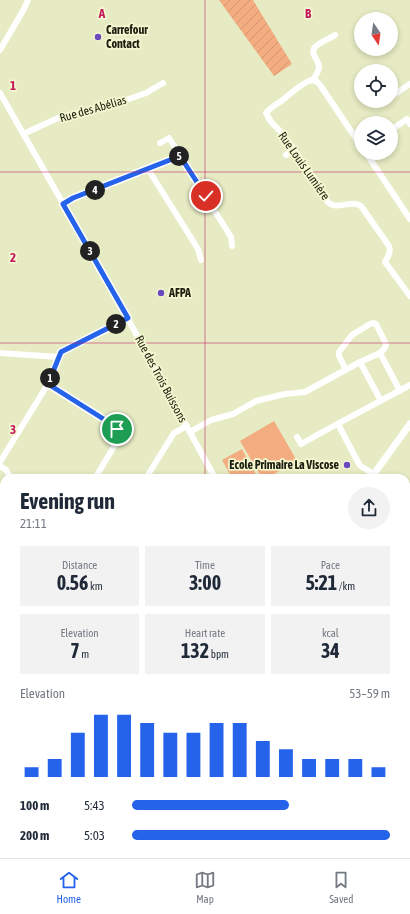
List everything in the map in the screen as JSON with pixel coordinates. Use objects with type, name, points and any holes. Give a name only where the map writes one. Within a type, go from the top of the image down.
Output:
[{"type":"main road","points":[[374,474],[409,427]]},
{"type":"street","points":[[0,50],[28,0]]},
{"type":"street","points":[[24,9],[32,0]]},
{"type":"street","points":[[335,35],[315,48],[313,51],[319,69],[313,80],[320,85],[354,136]]},
{"type":"street","name":"Rue Louis Lumière","points":[[313,80],[309,80],[290,93],[266,113],[272,124],[282,132],[294,149],[319,185],[329,203],[335,205],[353,203],[361,206],[389,246],[389,254],[385,262],[410,296]]},
{"type":"street","name":"Rue des Abélias","points":[[23,134],[58,118],[112,105],[146,93],[163,83]]},
{"type":"street","points":[[398,92],[410,84]]},
{"type":"street","name":"Rue des Trois Buissons","points":[[0,93],[128,318],[213,474]]},
{"type":"street","points":[[398,126],[407,120],[410,124]]},
{"type":"street","points":[[160,143],[170,138],[231,237],[232,246]]},
{"type":"street","points":[[286,155],[294,149]]},
{"type":"street","points":[[63,204],[73,198],[180,156]]},
{"type":"street","points":[[371,160],[410,219]]},
{"type":"street","points":[[148,169],[198,249],[201,260]]},
{"type":"street","points":[[0,462],[48,384],[61,352],[128,318]]},
{"type":"street","points":[[190,432],[211,420],[233,414],[256,402],[285,394],[305,392],[346,370],[360,362],[380,353],[386,347],[386,344],[376,324],[370,324],[352,335],[339,352],[339,356],[346,370]]},
{"type":"street","points":[[0,353],[59,357]]},
{"type":"street","points":[[380,353],[400,390]]},
{"type":"street","points":[[360,362],[381,401]]},
{"type":"street","points":[[48,384],[117,429],[119,434],[118,440],[98,474]]},
{"type":"street","points":[[297,437],[301,444],[410,385]]},
{"type":"street","points":[[338,424],[359,464],[370,474]]},
{"type":"street","points":[[148,474],[174,433],[187,426]]},
{"type":"street","points":[[0,466],[8,474]]},
{"type":"shaded area","points":[[219,0],[253,0],[292,64],[274,76]]},
{"type":"shaded area","points":[[274,421],[297,461],[274,474],[260,474],[240,441]]},
{"type":"shaded area","points":[[242,449],[256,474],[230,474],[222,460]]},
{"type":"place","name":"Carrefour Contact","points":[[98,37]]},
{"type":"place","name":"AFPA","points":[[161,293]]},
{"type":"place","name":"Ecole Primaire La Viscose","points":[[347,465]]},
{"type":"route","points":[[117,429],[48,384],[61,352],[128,318],[63,204],[73,198],[180,156],[206,196]]}]
